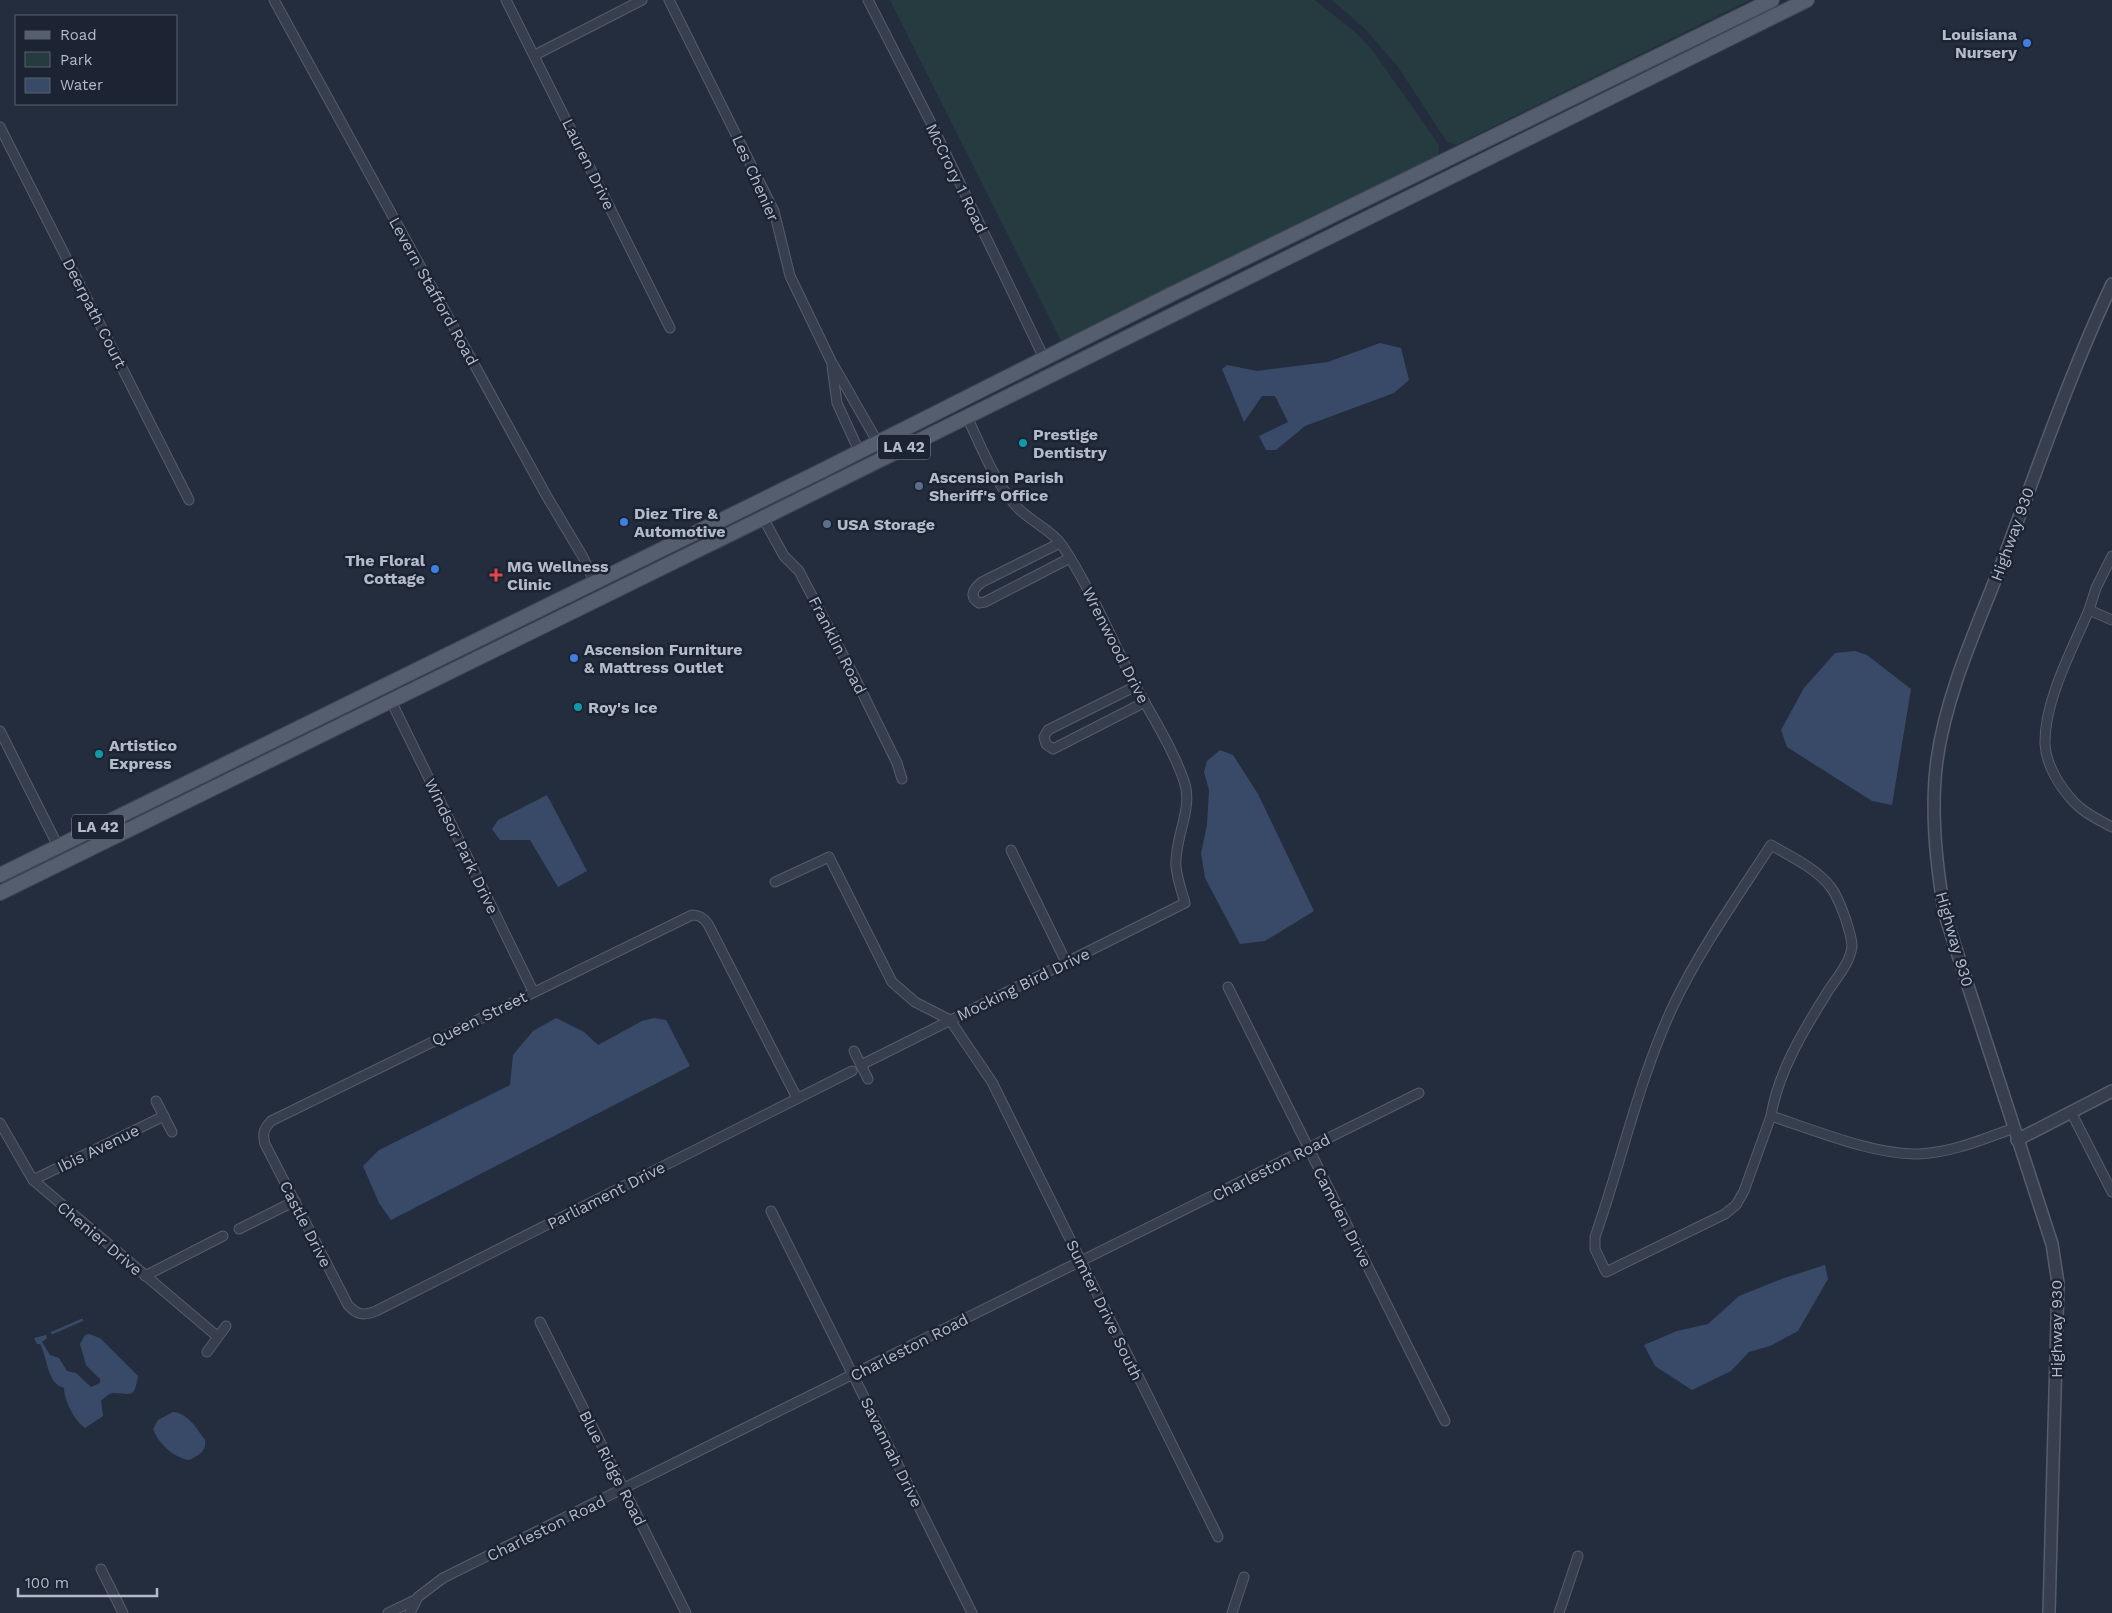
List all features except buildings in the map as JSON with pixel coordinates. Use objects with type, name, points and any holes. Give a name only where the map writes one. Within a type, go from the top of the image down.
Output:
[{"type":"main road","name":"LA 42","points":[[0,875],[594,581],[818,477],[877,441],[1772,0]]},
{"type":"main road","name":"LA 42","points":[[2,892],[763,518],[1104,347],[1807,0]]},
{"type":"main road","points":[[1104,347],[1113,331],[1148,314],[1172,294]]},
{"type":"main road","points":[[967,417],[986,399],[1041,371],[1044,358]]},
{"type":"main road","points":[[730,534],[752,514],[818,477],[867,456],[877,441]]},
{"type":"main road","points":[[548,622],[560,608],[592,590],[594,581]]},
{"type":"main road","points":[[420,686],[424,676],[431,670],[453,659],[469,644]]},
{"type":"main road","points":[[2,892],[16,878],[58,855],[58,846]]},
{"type":"street","name":"Levern Stafford Road","points":[[274,0],[546,495],[583,557],[594,581]]},
{"type":"street","name":"Lauren Drive","points":[[506,0],[670,328]]},
{"type":"street","points":[[535,55],[642,0]]},
{"type":"street","name":"Les Chenier","points":[[669,0],[774,211],[790,276],[831,361],[877,441]]},
{"type":"street","name":"McCrory 1 Road","points":[[868,0],[932,125],[1044,358]]},
{"type":"street","name":"Deerpath Court","points":[[0,127],[189,500]]},
{"type":"street","name":"Highway 930","points":[[2049,1613],[2058,1292],[2052,1244],[1945,915],[1939,882],[1934,798],[1937,760],[1954,690],[2063,396],[2089,331],[2112,284]]},
{"type":"street","name":"Les Chenier","points":[[831,361],[837,403],[859,451]]},
{"type":"street","name":"Wrenwood Drive","points":[[967,417],[999,480],[1014,504],[1025,516],[1060,543],[1070,558],[1173,753],[1185,783],[1186,811],[1176,866],[1185,903]]},
{"type":"street","name":"Franklin Road","points":[[763,518],[784,556],[799,571],[897,763],[902,779]]},
{"type":"street","points":[[1060,543],[982,582],[975,588],[973,594],[975,600],[979,603],[985,602],[1070,558]]},
{"type":"street","points":[[2112,556],[2096,588],[2089,610],[2058,685],[2046,722],[2045,746],[2052,769],[2074,803],[2112,827]]},
{"type":"street","points":[[2089,610],[2112,620]]},
{"type":"street","points":[[1136,686],[1048,730],[1044,737],[1046,744],[1053,749],[1145,702]]},
{"type":"street","name":"Windsor Park Drive","points":[[391,701],[533,992]]},
{"type":"street","points":[[0,731],[58,846]]},
{"type":"street","points":[[1772,845],[1828,884],[1839,901],[1849,929],[1852,947],[1846,963],[1790,1057],[1773,1102],[1771,1116],[1744,1191],[1736,1205],[1725,1214],[1606,1272],[1595,1249],[1595,1237],[1652,1058],[1674,1004],[1687,980],[1772,845]]},
{"type":"street","points":[[1010,850],[1067,964]]},
{"type":"street","points":[[775,882],[829,857],[892,982],[915,1002],[950,1020]]},
{"type":"street","name":"Mocking Bird Drive","points":[[861,1065],[1067,964],[1185,903]]},
{"type":"street","name":"Queen Street","points":[[264,1128],[271,1121],[684,917],[697,915],[704,918],[708,924],[796,1098]]},
{"type":"street","name":"Camden Drive","points":[[1228,987],[1445,1421]]},
{"type":"street","name":"Sumter Drive South","points":[[950,1020],[992,1082],[1218,1538]]},
{"type":"street","points":[[854,1051],[868,1079]]},
{"type":"street","name":"Parliament Drive","points":[[358,1314],[368,1314],[376,1311],[852,1071]]},
{"type":"street","points":[[2018,1140],[2112,1091]]},
{"type":"street","name":"Charleston Road","points":[[410,1613],[415,1600],[443,1578],[624,1490],[1418,1093]]},
{"type":"street","points":[[156,1101],[172,1132]]},
{"type":"street","points":[[2071,1112],[2112,1192]]},
{"type":"street","name":"Ibis Avenue","points":[[33,1180],[164,1116]]},
{"type":"street","points":[[1771,1116],[1875,1148],[1918,1154],[1955,1148],[2014,1128]]},
{"type":"street","name":"Chenier Drive","points":[[0,1123],[33,1180],[218,1338]]},
{"type":"street","name":"Castle Drive","points":[[264,1128],[265,1144],[348,1306],[358,1314]]},
{"type":"street","points":[[239,1229],[295,1201]]},
{"type":"street","name":"Savannah Drive","points":[[771,1211],[972,1613]]},
{"type":"street","points":[[145,1276],[223,1236]]},
{"type":"street","name":"Blue Ridge Road","points":[[540,1322],[686,1613]]},
{"type":"street","points":[[207,1352],[226,1326]]},
{"type":"street","points":[[1559,1613],[1578,1556]]},
{"type":"street","points":[[101,1568],[124,1613]]},
{"type":"street","points":[[1232,1613],[1244,1577]]},
{"type":"street","points":[[388,1613],[415,1600]]},
{"type":"green space","points":[[890,0],[1315,0],[1357,34],[1373,51],[1439,145],[1438,155],[1061,341]]},
{"type":"green space","points":[[1332,0],[1750,0],[1456,145],[1447,142],[1398,67],[1366,30]]},
{"type":"water","points":[[1380,343],[1401,348],[1409,380],[1394,393],[1305,426],[1276,450],[1266,450],[1259,436],[1288,422],[1275,396],[1262,396],[1244,422],[1222,369],[1227,365],[1257,371],[1328,362]]},
{"type":"water","points":[[1855,651],[1867,655],[1911,689],[1892,805],[1872,801],[1787,747],[1781,730],[1804,688],[1835,653]]},
{"type":"water","points":[[1220,750],[1233,755],[1258,794],[1314,911],[1265,941],[1240,944],[1205,878],[1201,853],[1207,825],[1209,790],[1204,772],[1207,761]]},
{"type":"water","points":[[547,795],[587,871],[558,887],[530,840],[500,840],[492,829],[498,820]]},
{"type":"water","points":[[556,1018],[584,1032],[598,1045],[642,1021],[654,1018],[666,1020],[690,1066],[391,1220],[379,1203],[363,1166],[379,1150],[510,1085],[513,1055],[533,1031]]},
{"type":"water","points":[[1825,1265],[1828,1279],[1798,1331],[1770,1346],[1749,1352],[1731,1371],[1692,1390],[1655,1366],[1644,1345],[1677,1331],[1708,1324],[1739,1296],[1784,1278]]},
{"type":"water","points":[[89,1334],[100,1338],[138,1376],[132,1393],[112,1393],[102,1400],[103,1416],[85,1428],[70,1410],[64,1388],[54,1381],[48,1369],[43,1349],[34,1338],[46,1335],[47,1338],[42,1342],[50,1355],[59,1358],[67,1371],[76,1373],[91,1387],[100,1383],[100,1379],[86,1365],[80,1344],[85,1335]]},
{"type":"water","points":[[173,1412],[188,1418],[205,1440],[205,1447],[199,1455],[189,1460],[183,1459],[167,1449],[153,1429],[158,1420]]},
{"type":"waterway","points":[[52,1333],[82,1320]]},
{"type":"place","name":"Louisiana Nursery","points":[[2027,43]]},
{"type":"place","name":"Prestige Dentistry","points":[[1023,443]]},
{"type":"place","name":"Ascension Parish Sheriff's Office","points":[[919,486]]},
{"type":"place","name":"Diez Tire & Automotive","points":[[624,522]]},
{"type":"place","name":"USA Storage","points":[[827,524]]},
{"type":"place","name":"The Floral Cottage","points":[[435,569]]},
{"type":"place","name":"MG Wellness Clinic","points":[[496,575]]},
{"type":"place","name":"Ascension Furniture & Mattress Outlet","points":[[574,658]]},
{"type":"place","name":"Roy's Ice","points":[[578,707]]},
{"type":"place","name":"Artistico Express","points":[[99,754]]}]
